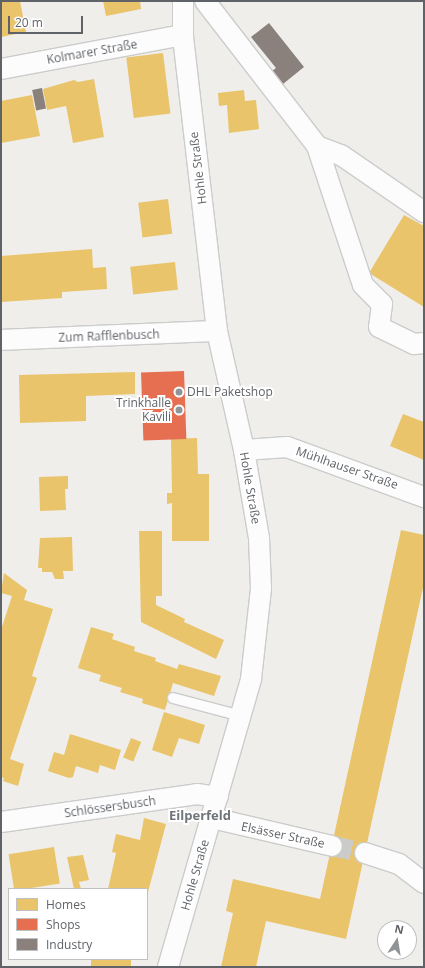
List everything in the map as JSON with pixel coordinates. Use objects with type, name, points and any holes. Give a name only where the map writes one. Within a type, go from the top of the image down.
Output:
[{"type":"street","name":"Hohle Straße","points":[[168,967],[242,716],[251,679],[261,588],[259,538],[244,450],[217,331],[183,35],[183,1]]},
{"type":"street","points":[[205,1],[318,146],[364,285],[382,304],[379,328],[414,344],[424,343]]},
{"type":"street","name":"Kolmarer Straße","points":[[1,69],[183,35]]},
{"type":"street","points":[[318,146],[341,155],[424,212]]},
{"type":"street","name":"Zum Rafflenbusch","points":[[1,340],[217,331]]},
{"type":"street","name":"Mühlhauser Straße","points":[[244,450],[287,447],[424,497]]},
{"type":"street","name":"Schlössersbusch","points":[[1,822],[197,794],[218,797]]},
{"type":"street","name":"Elsässer Straße","points":[[212,818],[332,846]]},
{"type":"street","points":[[365,853],[399,864],[424,883]]},
{"type":"lane","points":[[173,698],[242,716]]},
{"type":"building: Homes","points":[[1,1],[20,1],[26,32],[1,37]]},
{"type":"building: Homes","points":[[103,1],[140,1],[141,9],[106,16]]},
{"type":"building: Homes","points":[[163,53],[170,114],[134,118],[126,58]]},
{"type":"building: Homes","points":[[94,79],[104,137],[73,143],[66,106],[47,110],[43,89],[74,80],[78,82]]},
{"type":"building: Homes","points":[[244,90],[245,101],[256,100],[259,129],[229,133],[227,105],[219,106],[218,93]]},
{"type":"building: Homes","points":[[32,95],[40,136],[1,143],[1,101]]},
{"type":"building: Homes","points":[[168,199],[172,234],[142,237],[138,203]]},
{"type":"building: Homes","points":[[404,215],[424,226],[424,307],[369,273]]},
{"type":"building: Homes","points":[[92,249],[93,268],[106,267],[107,289],[62,292],[62,298],[1,302],[1,256]]},
{"type":"building: Homes","points":[[175,262],[178,290],[133,295],[130,267]]},
{"type":"building: Homes","points":[[135,372],[135,394],[86,396],[86,421],[20,423],[19,375]]},
{"type":"building: Homes","points":[[403,414],[424,422],[424,460],[390,446]]},
{"type":"building: Homes","points":[[197,438],[198,474],[209,474],[209,541],[172,541],[172,503],[167,504],[167,493],[172,493],[171,439]]},
{"type":"building: Homes","points":[[68,476],[68,489],[65,489],[66,510],[40,511],[39,477]]},
{"type":"building: Homes","points":[[401,530],[424,535],[424,583],[346,939],[266,921],[256,967],[221,967],[233,913],[226,911],[233,879],[320,899]]},
{"type":"building: Homes","points":[[139,531],[162,531],[162,596],[156,596],[156,605],[185,619],[184,622],[224,640],[216,659],[141,622]]},
{"type":"building: Homes","points":[[72,537],[73,571],[63,571],[64,579],[55,579],[52,572],[42,572],[42,568],[38,568],[40,538]]},
{"type":"building: Homes","points":[[4,573],[27,590],[24,600],[53,609],[32,676],[37,678],[10,759],[24,764],[18,786],[3,781],[4,778],[1,777],[1,630],[12,596],[1,593]]},
{"type":"building: Homes","points":[[91,627],[114,634],[112,639],[135,647],[134,651],[156,658],[155,661],[177,669],[179,664],[221,676],[214,696],[173,683],[165,710],[142,703],[143,699],[120,692],[122,688],[99,681],[101,675],[78,668]]},
{"type":"building: Homes","points":[[164,712],[205,725],[199,744],[179,738],[172,757],[152,750]]},
{"type":"building: Homes","points":[[70,734],[121,750],[115,770],[100,765],[98,773],[76,766],[73,777],[69,778],[48,771],[54,752],[64,755]]},
{"type":"building: Homes","points":[[131,738],[141,742],[133,762],[123,757]]},
{"type":"building: Homes","points":[[144,818],[166,824],[148,892],[148,888],[108,888],[116,853],[112,852],[116,834],[140,840]]},
{"type":"building: Homes","points":[[54,847],[60,884],[32,888],[14,888],[9,854]]},
{"type":"building: Homes","points":[[83,855],[89,880],[79,882],[81,888],[74,888],[67,857]]},
{"type":"building: Homes","points":[[91,960],[131,960],[131,967],[91,967]]},
{"type":"building: Shops","points":[[184,371],[186,439],[143,440],[141,373]]},
{"type":"building: Industry","points":[[269,23],[304,67],[283,84],[272,71],[276,68],[251,37]]},
{"type":"building: Industry","points":[[42,88],[46,109],[36,111],[32,90]]},
{"type":"tunnel","points":[[332,846],[365,853]]},
{"type":"place","name":"DHL Paketshop","points":[[179,392]]},
{"type":"place","name":"Trinkhalle Kavili","points":[[179,410]]},
{"type":"district","name":"Eilperfeld","points":[[200,815]]}]
